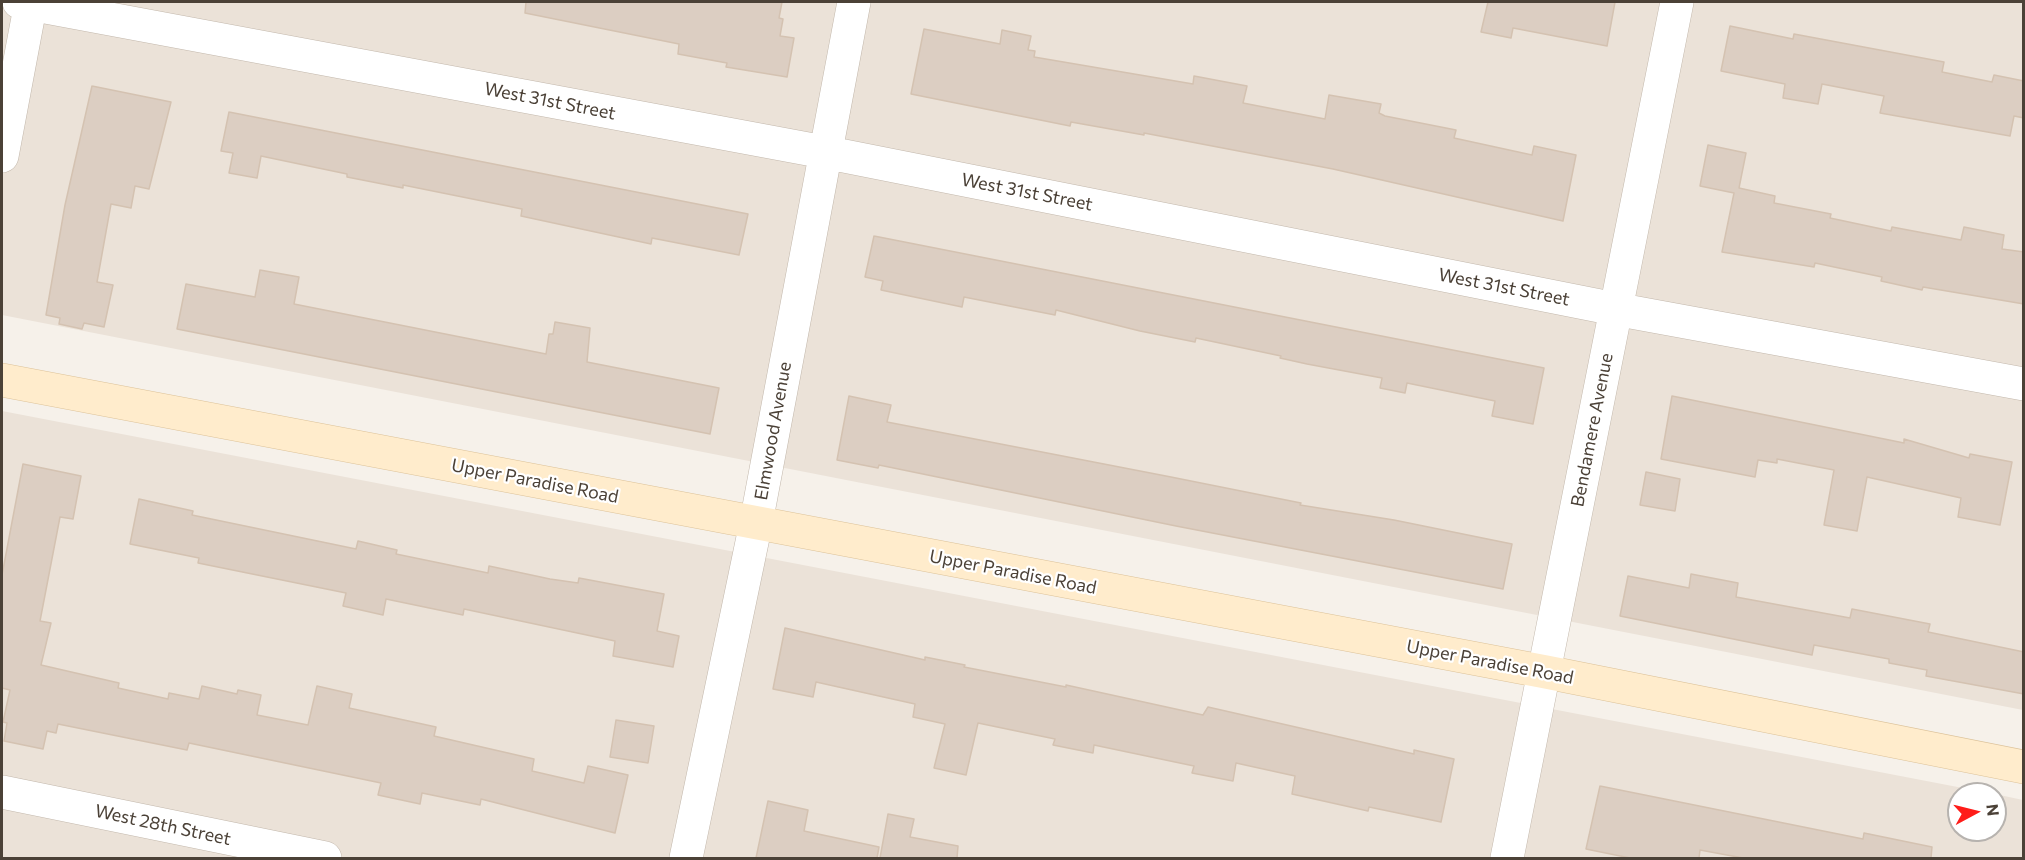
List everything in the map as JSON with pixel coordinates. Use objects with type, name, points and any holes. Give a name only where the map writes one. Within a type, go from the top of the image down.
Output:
[{"type":"street","name":"West 31st Street","points":[[26,2],[824,152],[1615,309],[2024,384]]},
{"type":"street","points":[[2,156],[26,2]]},
{"type":"street","name":"Elmwood Avenue","points":[[686,858],[756,523],[854,2]]},
{"type":"street","name":"Bendamere Avenue","points":[[1507,858],[1546,672],[1615,309],[1677,2]]},
{"type":"street","name":"Upper Paradise Road","points":[[2,380],[1546,672],[2024,767]]},
{"type":"street","name":"West 28th Street","points":[[2,792],[325,858]]},
{"type":"shaded area","points":[[2,2],[2023,2],[2023,710],[2,315]]},
{"type":"shaded area","points":[[2,411],[1947,785],[1947,842],[2007,842],[2007,797],[2023,800],[2023,858],[2,858]]},
{"type":"building","points":[[526,2],[782,2],[779,18],[783,19],[780,36],[794,38],[787,77],[726,67],[727,63],[678,54],[679,44],[525,13]]},
{"type":"building","points":[[1488,2],[1615,2],[1607,46],[1513,28],[1511,38],[1481,32]]},
{"type":"building","points":[[1730,26],[1793,39],[1794,34],[1944,62],[1942,72],[1992,82],[1994,75],[2024,81],[2024,118],[2014,116],[2010,136],[1880,113],[1884,96],[1822,84],[1818,104],[1783,98],[1785,84],[1721,71]]},
{"type":"building","points":[[924,29],[1000,44],[1002,30],[1031,36],[1028,50],[1035,51],[1034,57],[1193,84],[1194,76],[1247,86],[1243,103],[1325,119],[1329,95],[1381,104],[1379,113],[1385,116],[1456,130],[1454,138],[1532,155],[1534,146],[1576,155],[1563,221],[1333,169],[1144,133],[1144,135],[1071,122],[1070,126],[911,94]]},
{"type":"building","points":[[92,86],[171,102],[149,189],[135,186],[131,208],[111,204],[97,282],[113,285],[104,327],[84,323],[82,329],[59,324],[60,318],[46,315],[65,205]]},
{"type":"building","points":[[229,112],[748,214],[739,255],[652,238],[651,244],[521,216],[522,209],[403,185],[403,188],[347,177],[347,174],[261,156],[257,178],[229,173],[233,153],[221,151]]},
{"type":"building","points":[[1708,145],[1746,153],[1739,188],[1775,196],[1774,203],[1831,214],[1830,218],[1891,231],[1892,227],[1961,240],[1964,227],[2004,235],[2002,249],[2024,252],[2024,304],[1923,287],[1922,290],[1881,281],[1882,277],[1815,263],[1814,267],[1722,252],[1734,193],[1700,186]]},
{"type":"building","points":[[874,236],[1544,368],[1533,424],[1492,416],[1495,401],[1407,383],[1405,393],[1380,388],[1382,378],[1307,364],[1280,358],[1281,356],[1196,338],[1195,342],[1140,331],[1056,310],[1055,315],[964,297],[962,307],[881,290],[883,281],[865,277]]},
{"type":"building","points":[[260,270],[299,277],[294,304],[546,354],[549,334],[553,334],[555,322],[590,328],[587,362],[719,388],[710,434],[177,329],[186,284],[255,297]]},
{"type":"building","points":[[849,396],[891,405],[887,422],[1301,503],[1300,505],[1394,520],[1512,544],[1503,589],[1176,526],[879,465],[878,468],[837,460]]},
{"type":"building","points":[[1672,396],[1904,443],[1904,439],[1969,458],[1970,454],[2012,462],[2000,525],[1958,517],[1961,498],[1867,477],[1857,531],[1824,525],[1834,470],[1777,459],[1777,463],[1758,460],[1755,477],[1661,459]]},
{"type":"building","points":[[23,464],[81,476],[73,519],[60,517],[40,621],[51,623],[41,665],[119,683],[118,688],[168,699],[169,693],[199,699],[202,686],[237,694],[238,690],[261,695],[257,715],[308,725],[317,686],[352,694],[349,708],[436,727],[434,736],[534,759],[532,771],[584,783],[588,766],[628,775],[615,833],[481,799],[480,805],[422,793],[420,804],[378,795],[381,783],[189,743],[187,750],[58,724],[56,733],[47,731],[43,749],[4,741],[7,723],[3,722],[10,690],[2,688],[2,575]]},
{"type":"building","points":[[1646,472],[1680,479],[1675,511],[1640,505]]},
{"type":"building","points":[[139,499],[193,511],[192,515],[356,549],[358,541],[397,550],[396,554],[488,573],[489,566],[550,579],[578,583],[579,578],[664,594],[657,631],[679,636],[673,667],[613,656],[615,641],[464,609],[463,615],[386,599],[383,615],[343,606],[346,593],[198,563],[199,558],[130,544]]},
{"type":"building","points":[[1691,574],[1738,583],[1736,597],[1850,618],[1852,609],[1930,624],[1928,632],[2024,652],[2024,694],[1926,676],[1927,670],[1889,663],[1889,659],[1814,645],[1812,655],[1620,616],[1628,576],[1689,588]]},
{"type":"building","points":[[785,628],[925,660],[925,657],[965,665],[964,667],[1066,687],[1066,685],[1203,715],[1208,707],[1414,754],[1414,750],[1454,759],[1441,822],[1369,807],[1368,811],[1292,794],[1295,776],[1236,763],[1233,781],[1192,773],[1194,766],[1094,745],[1093,753],[1053,745],[1055,739],[978,723],[966,775],[934,768],[945,724],[913,717],[915,704],[816,682],[813,697],[773,689]]},
{"type":"building","points":[[616,720],[654,726],[648,763],[610,757]]},
{"type":"building","points":[[1600,786],[1863,839],[1864,833],[1932,847],[1931,858],[1743,858],[1700,850],[1699,858],[1630,858],[1586,849]]},
{"type":"building","points":[[768,801],[808,810],[804,831],[879,847],[877,858],[756,858]]},
{"type":"building","points":[[888,814],[914,819],[910,837],[958,846],[957,858],[880,858]]}]
